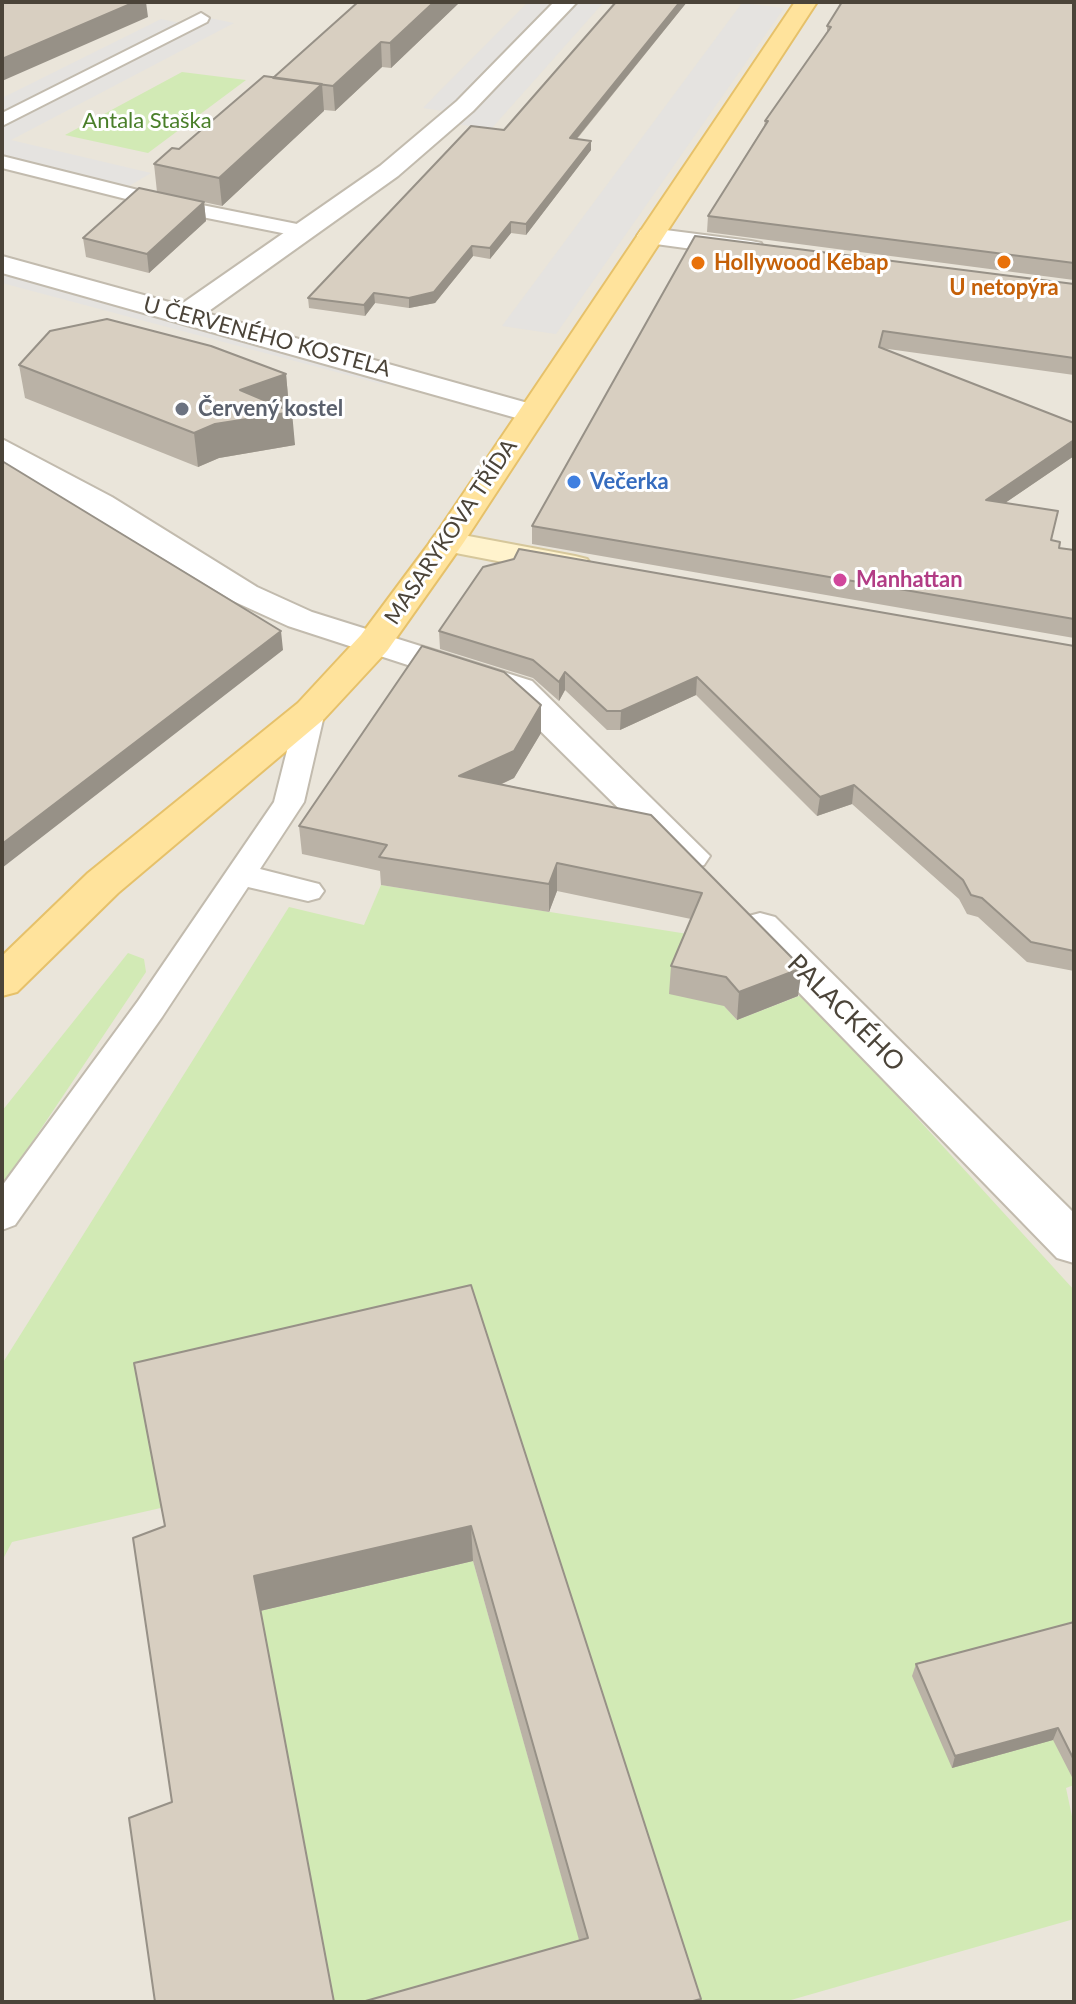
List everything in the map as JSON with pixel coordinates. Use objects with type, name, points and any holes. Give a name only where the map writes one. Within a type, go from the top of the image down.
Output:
[{"type":"main road","name":"MASARYKOVA TŘÍDA","points":[[2,981],[103,883],[311,711],[374,643],[447,542],[806,2]]},
{"type":"street","points":[[186,314],[389,171],[452,119],[566,2]]},
{"type":"street","points":[[650,236],[783,253]]},
{"type":"street","name":"U ČERVENÉHO KOSTELA","points":[[2,264],[531,413]]},
{"type":"street","points":[[2,448],[100,504],[245,594],[300,619],[374,643]]},
{"type":"street","points":[[447,542],[611,572]]},
{"type":"street","name":"PALACKÉHO","points":[[374,643],[519,689],[576,741],[1074,1244]]},
{"type":"lane","points":[[2,120],[201,18]]},
{"type":"lane","points":[[2,162],[182,207],[302,231]]},
{"type":"lane","points":[[2,1215],[150,1009],[289,802],[311,711]]},
{"type":"lane","points":[[239,874],[308,891]]},
{"type":"shaded area","points":[[2,2],[1074,2],[1074,2002],[2,2002]]},
{"type":"shaded area","points":[[528,2],[557,2],[450,112],[423,108]]},
{"type":"shaded area","points":[[568,2],[604,2],[491,129],[457,124]]},
{"type":"shaded area","points":[[742,3],[784,8],[556,334],[502,326]]},
{"type":"shaded area","points":[[195,15],[234,23],[11,140],[151,173],[114,195],[2,167],[2,98],[161,19],[180,23]]},
{"type":"shaded area","points":[[2,274],[392,378],[385,385],[2,283]]},
{"type":"green space","name":"Antala Staška","points":[[182,72],[246,80],[148,153],[65,135]]},
{"type":"green space","points":[[381,885],[694,935],[724,1006],[737,1020],[804,994],[1074,1290],[1074,1785],[1066,1788],[1074,1826],[1074,1919],[784,2002],[688,2002],[472,1321],[165,1507],[12,1542],[2,1561],[2,1364],[289,907],[364,925]]},
{"type":"green space","points":[[128,953],[144,959],[146,972],[2,1187],[2,1111]]},
{"type":"green space","points":[[473,1561],[587,1967],[465,2002],[334,2002],[260,1611]]},
{"type":"building","points":[[2,2],[135,2],[2,59]]},
{"type":"building","points":[[358,2],[434,2],[390,43],[381,42],[333,86],[273,78]]},
{"type":"building","points":[[616,2],[680,2],[570,138],[591,141],[526,224],[511,222],[490,248],[472,246],[434,292],[409,298],[374,293],[364,305],[308,298],[471,126],[504,130]]},
{"type":"building","points":[[842,2],[1074,2],[1074,263],[708,216],[768,121],[765,121],[831,27],[827,26]]},
{"type":"building","points":[[264,76],[322,84],[219,178],[154,164],[172,148],[179,149]]},
{"type":"building","points":[[139,188],[204,202],[147,254],[83,238]]},
{"type":"building","points":[[695,236],[1074,284],[1074,358],[883,331],[879,347],[1074,423],[1074,440],[986,500],[1058,511],[1051,540],[1060,542],[1059,548],[1074,550],[1074,619],[532,526]]},
{"type":"building","points":[[107,319],[211,346],[286,374],[240,390],[292,412],[215,424],[194,433],[19,365],[50,331]]},
{"type":"building","points":[[2,461],[281,631],[2,844]]},
{"type":"building","points":[[519,549],[1074,646],[1074,951],[1031,942],[982,898],[971,895],[963,880],[854,785],[820,797],[697,677],[621,711],[607,711],[565,672],[559,682],[533,660],[439,631],[483,567],[514,559]]},
{"type":"building","points":[[422,646],[504,672],[541,705],[514,751],[459,776],[651,815],[802,968],[739,992],[726,977],[671,966],[702,893],[557,863],[549,884],[379,857],[387,845],[299,826]]},
{"type":"building","points":[[471,1285],[701,1999],[689,2002],[362,2002],[588,1938],[471,1526],[254,1576],[334,2002],[155,2002],[129,1818],[172,1802],[133,1538],[165,1526],[134,1363]]},
{"type":"building","points":[[1074,1622],[1074,1760],[1058,1728],[955,1756],[916,1664]]},
{"type":"place","name":"U netopýra","points":[[1004,262]]},
{"type":"place","name":"Hollywood Kebap","points":[[698,263]]},
{"type":"place","name":"Červený kostel","points":[[182,409]]},
{"type":"place","name":"Večerka","points":[[574,482]]},
{"type":"place","name":"Manhattan","points":[[840,580]]}]
